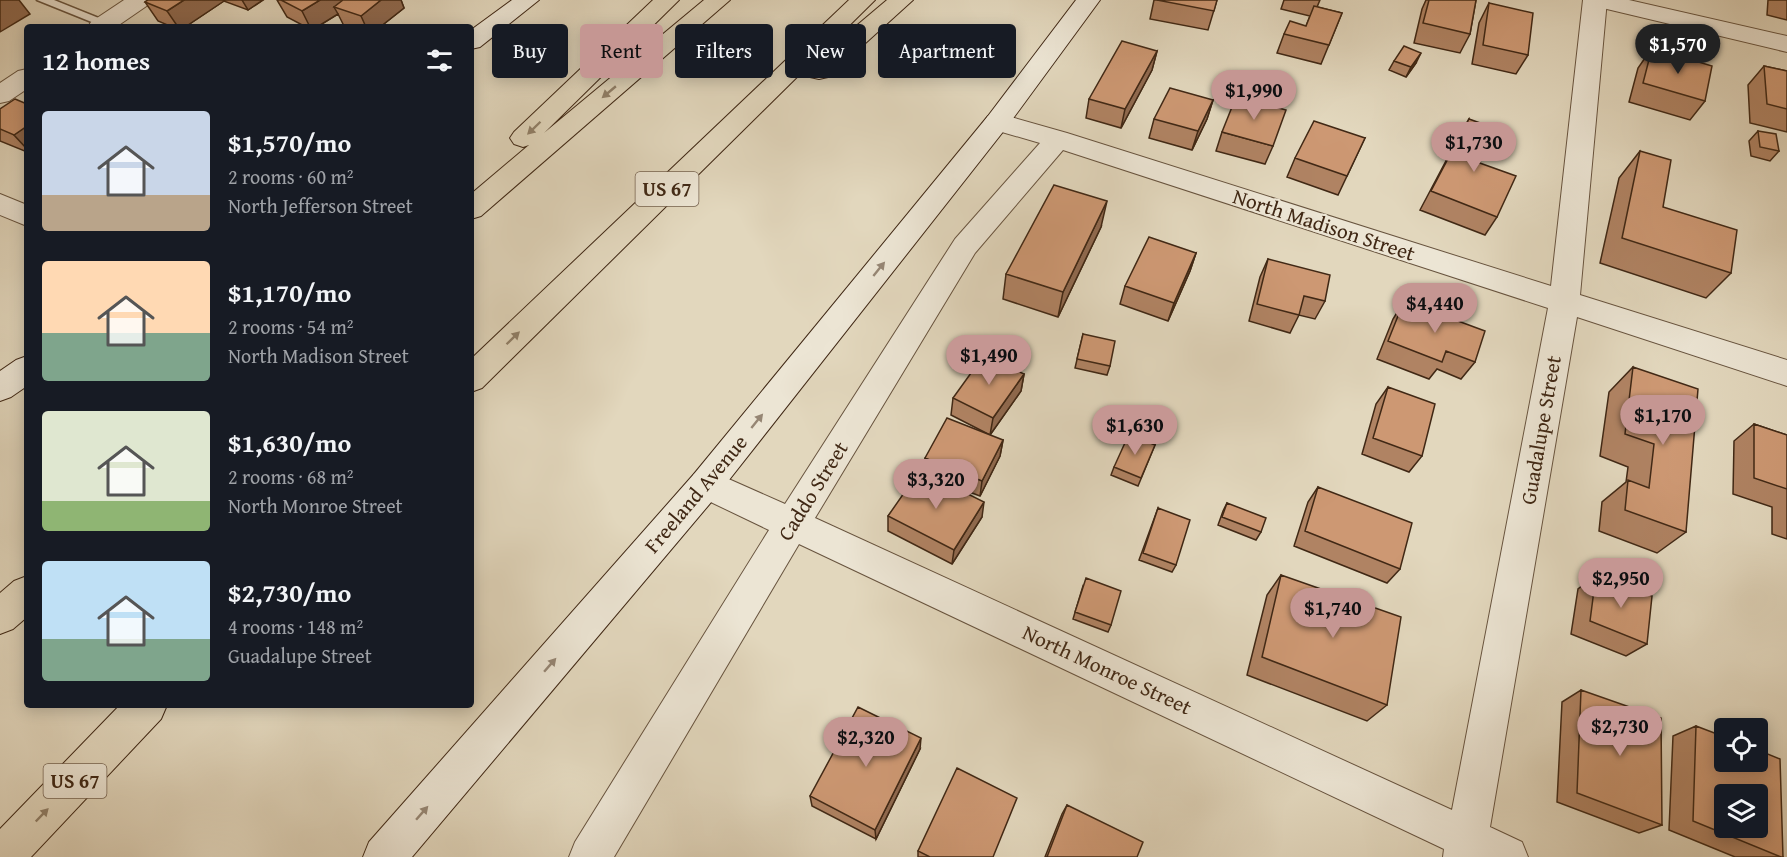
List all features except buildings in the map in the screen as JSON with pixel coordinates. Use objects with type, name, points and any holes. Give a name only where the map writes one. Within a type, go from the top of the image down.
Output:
[{"type":"highway","points":[[474,186],[667,0]]},
{"type":"highway","points":[[474,206],[718,0]]},
{"type":"highway","name":"US 67","points":[[474,376],[863,0]]},
{"type":"highway","points":[[550,303],[901,0]]},
{"type":"highway","points":[[0,617],[24,596]]},
{"type":"highway","name":"US 67","points":[[2,857],[144,708]]},
{"type":"street","points":[[110,24],[140,0]]},
{"type":"street","points":[[474,40],[527,0]]},
{"type":"street","points":[[997,122],[1088,0]]},
{"type":"street","points":[[1596,0],[1787,44]]},
{"type":"street","name":"Guadalupe Street","points":[[1465,848],[1564,302],[1596,0]]},
{"type":"street","points":[[0,95],[24,78]]},
{"type":"street","name":"North Madison Street","points":[[997,122],[1787,373]]},
{"type":"street","name":"Freeland Avenue","points":[[384,857],[706,484],[997,122]]},
{"type":"street","name":"Caddo Street","points":[[590,857],[965,246],[1058,140]]},
{"type":"street","points":[[0,204],[24,215]]},
{"type":"street","points":[[0,388],[24,371]]},
{"type":"street","name":"North Monroe Street","points":[[706,484],[793,523],[1465,848],[1507,857]]},
{"type":"lane","points":[[43,0],[102,24]]}]
